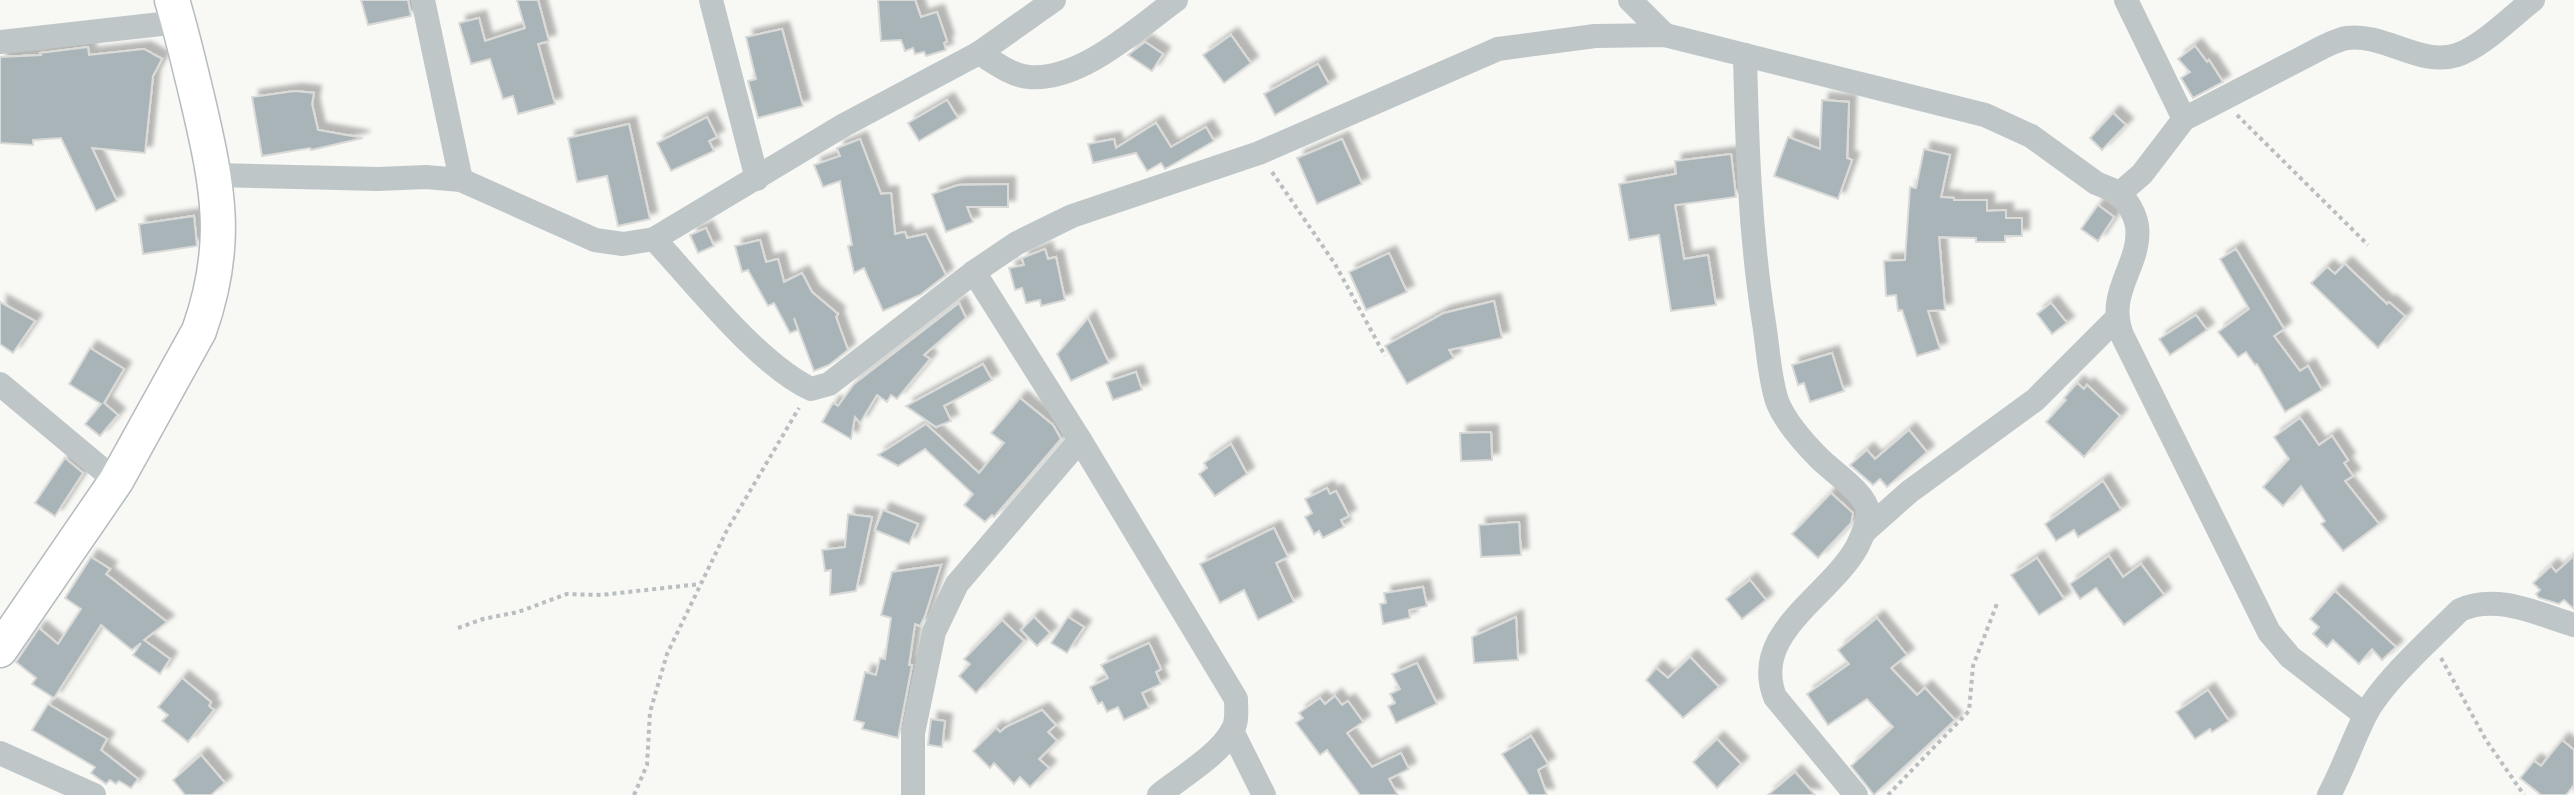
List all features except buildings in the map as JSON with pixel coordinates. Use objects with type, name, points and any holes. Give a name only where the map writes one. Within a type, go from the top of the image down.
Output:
[{"type":"street","points":[[423,0],[461,180]]},
{"type":"street","points":[[711,0],[757,179]]},
{"type":"street","points":[[215,175],[461,180],[595,240],[623,244],[654,239],[844,125],[979,53],[1054,0]]},
{"type":"street","points":[[979,53],[1027,77],[1058,76],[1085,65],[1176,0]]},
{"type":"street","points":[[1630,0],[1665,35]]},
{"type":"street","points":[[2126,0],[2184,119]]},
{"type":"street","points":[[2120,193],[2142,174],[2184,119],[2323,47],[2346,38],[2375,41],[2431,58],[2457,55],[2478,43],[2533,0]]},
{"type":"street","points":[[0,42],[175,11],[215,175],[219,212],[217,263],[209,304],[199,331],[116,481],[0,650]]},
{"type":"street","points":[[654,239],[749,342],[794,382],[811,389],[829,384],[974,272],[1017,243],[1072,216],[1259,153],[1498,49],[1595,36],[1665,35],[1985,115],[2031,136],[2096,183],[2120,193],[2133,210],[2138,228],[2117,303],[2116,319],[2269,632],[2290,657],[2365,715]]},
{"type":"street","points":[[1745,55],[1754,260],[1774,391],[1785,418],[1819,458],[1864,499],[1868,511],[1864,532],[1846,565],[1779,637],[1769,664],[1770,683],[1775,697],[1856,795]]},
{"type":"street","points":[[974,272],[1080,440],[1236,699],[1237,718],[1232,731],[1212,752],[1159,795]]},
{"type":"street","points":[[1864,532],[1909,492],[2035,400],[2116,319]]},
{"type":"street","points":[[0,384],[116,481]]},
{"type":"street","points":[[913,795],[913,733],[934,632],[957,584],[1080,440]]},
{"type":"street","points":[[2329,795],[2365,715],[2380,693],[2460,610],[2473,603],[2488,602],[2574,625]]},
{"type":"street","points":[[1232,731],[1264,795]]},
{"type":"street","points":[[0,753],[94,795]]},
{"type":"path","points":[[2221,100],[2368,245]]},
{"type":"path","points":[[1259,153],[1335,264],[1385,356]]},
{"type":"path","points":[[634,795],[647,765],[650,712],[667,654],[759,472],[811,389]]},
{"type":"path","points":[[458,628],[518,612],[567,594],[601,595],[700,584]]},
{"type":"path","points":[[1888,795],[1969,711],[1973,666],[1998,601]]},
{"type":"path","points":[[2431,639],[2486,740],[2524,795]]}]
